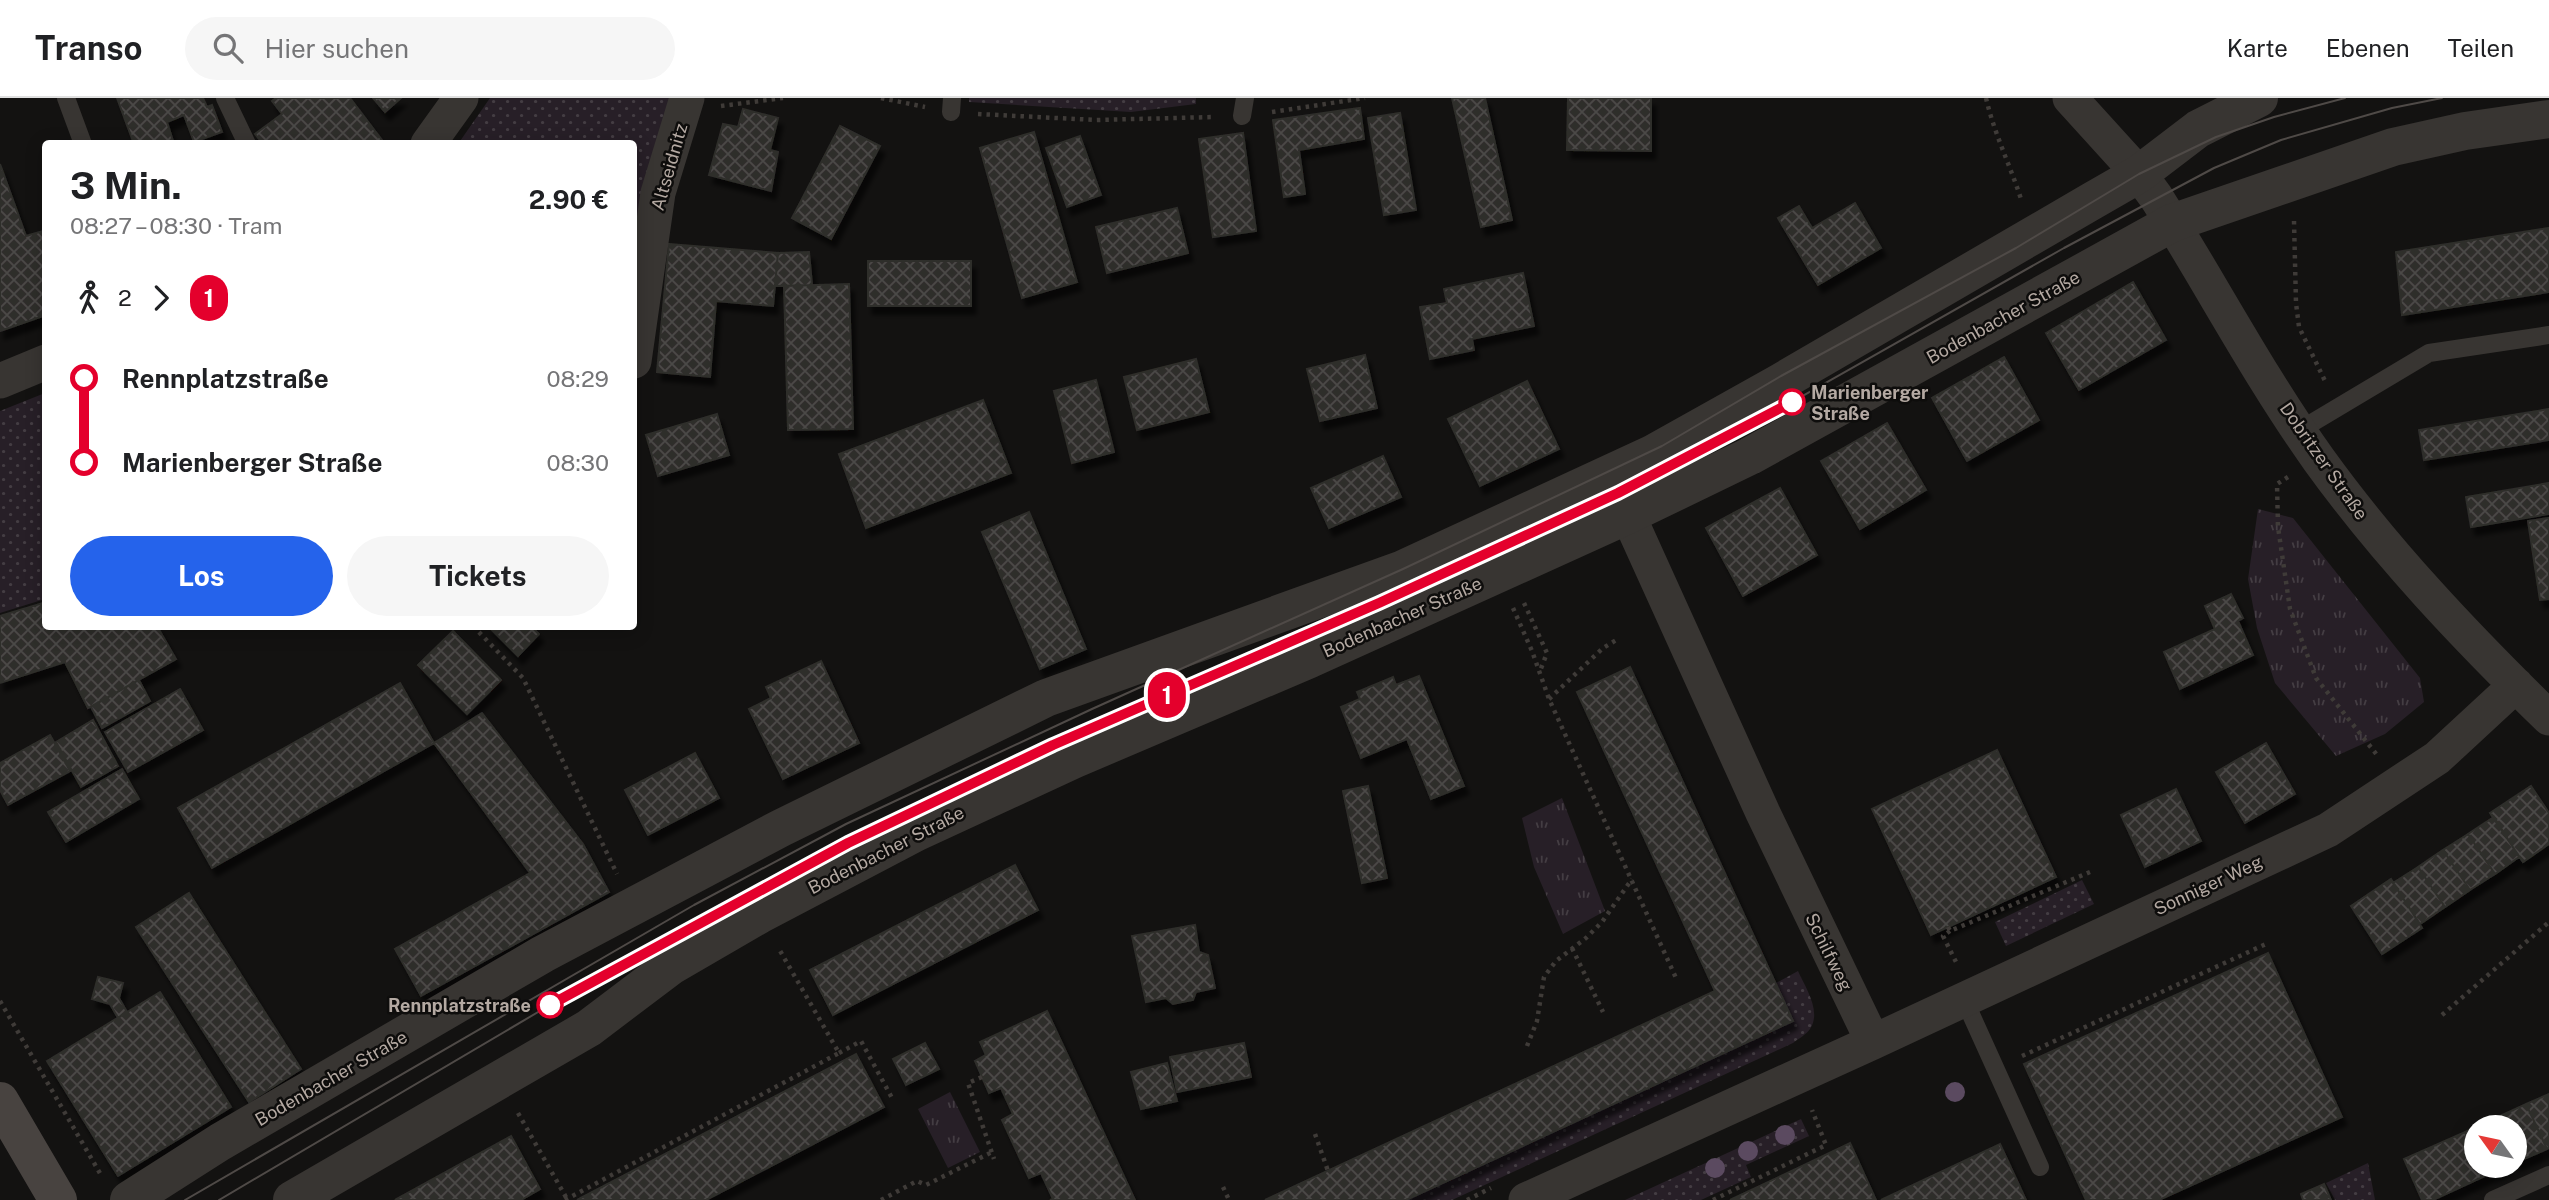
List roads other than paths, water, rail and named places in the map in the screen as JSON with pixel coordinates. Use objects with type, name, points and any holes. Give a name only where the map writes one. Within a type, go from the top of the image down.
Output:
[{"type":"main road","points":[[0,1101],[58,1200]]},
{"type":"street","points":[[431,140],[461,98]]},
{"type":"street","points":[[2070,98],[2139,174]]},
{"type":"street","name":"Bodenbacher Straße","points":[[129,1200],[220,1142],[543,954],[781,828],[1046,698],[1403,569],[1652,454],[2139,174],[2198,130],[2259,98]]},
{"type":"street","name":"Altseidnitz","points":[[637,340],[658,192],[686,104]]},
{"type":"street","name":"Bodenbacher Straße","points":[[292,1200],[589,1028],[671,966],[759,915],[917,832],[1062,764],[1310,659],[1628,515],[1750,456],[2172,223],[2393,147],[2465,131],[2549,119]]},
{"type":"street","name":"Dobritzer Straße","points":[[2139,174],[2309,444],[2386,546],[2549,718]]},
{"type":"street","points":[[0,381],[42,364]]},
{"type":"street","name":"Schilfweg","points":[[1628,515],[1757,800],[1873,1042]]},
{"type":"street","name":"Sonniger Weg","points":[[1873,1042],[2328,830],[2437,758],[2516,685]]},
{"type":"street","points":[[1526,1200],[1873,1042]]},
{"type":"lane","points":[[66,98],[82,140]]},
{"type":"lane","points":[[225,98],[245,140]]},
{"type":"lane","points":[[2309,444],[2429,353],[2549,335]]},
{"type":"lane","points":[[1964,999],[2040,1167]]},
{"type":"lane","points":[[2493,1200],[2549,1175]]},
{"type":"tram line","points":[[185,1200],[694,905],[846,824],[1092,709],[1403,569],[1662,446],[1781,376],[2016,248],[2139,174],[2216,137],[2274,117],[2345,98]]},
{"type":"tram line","points":[[219,1200],[550,1005],[848,843],[1053,745],[1379,603],[1618,493],[1769,415],[2064,248],[2214,168],[2281,140],[2392,108],[2442,98]]},
{"type":"tram line","name":"1","points":[[550,1005],[848,843],[1053,745],[1379,603],[1618,493],[1792,402]]},
{"type":"place","name":"Marienberger Straße","points":[[1792,402]]},
{"type":"place","name":"Rennplatzstraße","points":[[550,1005]]}]
